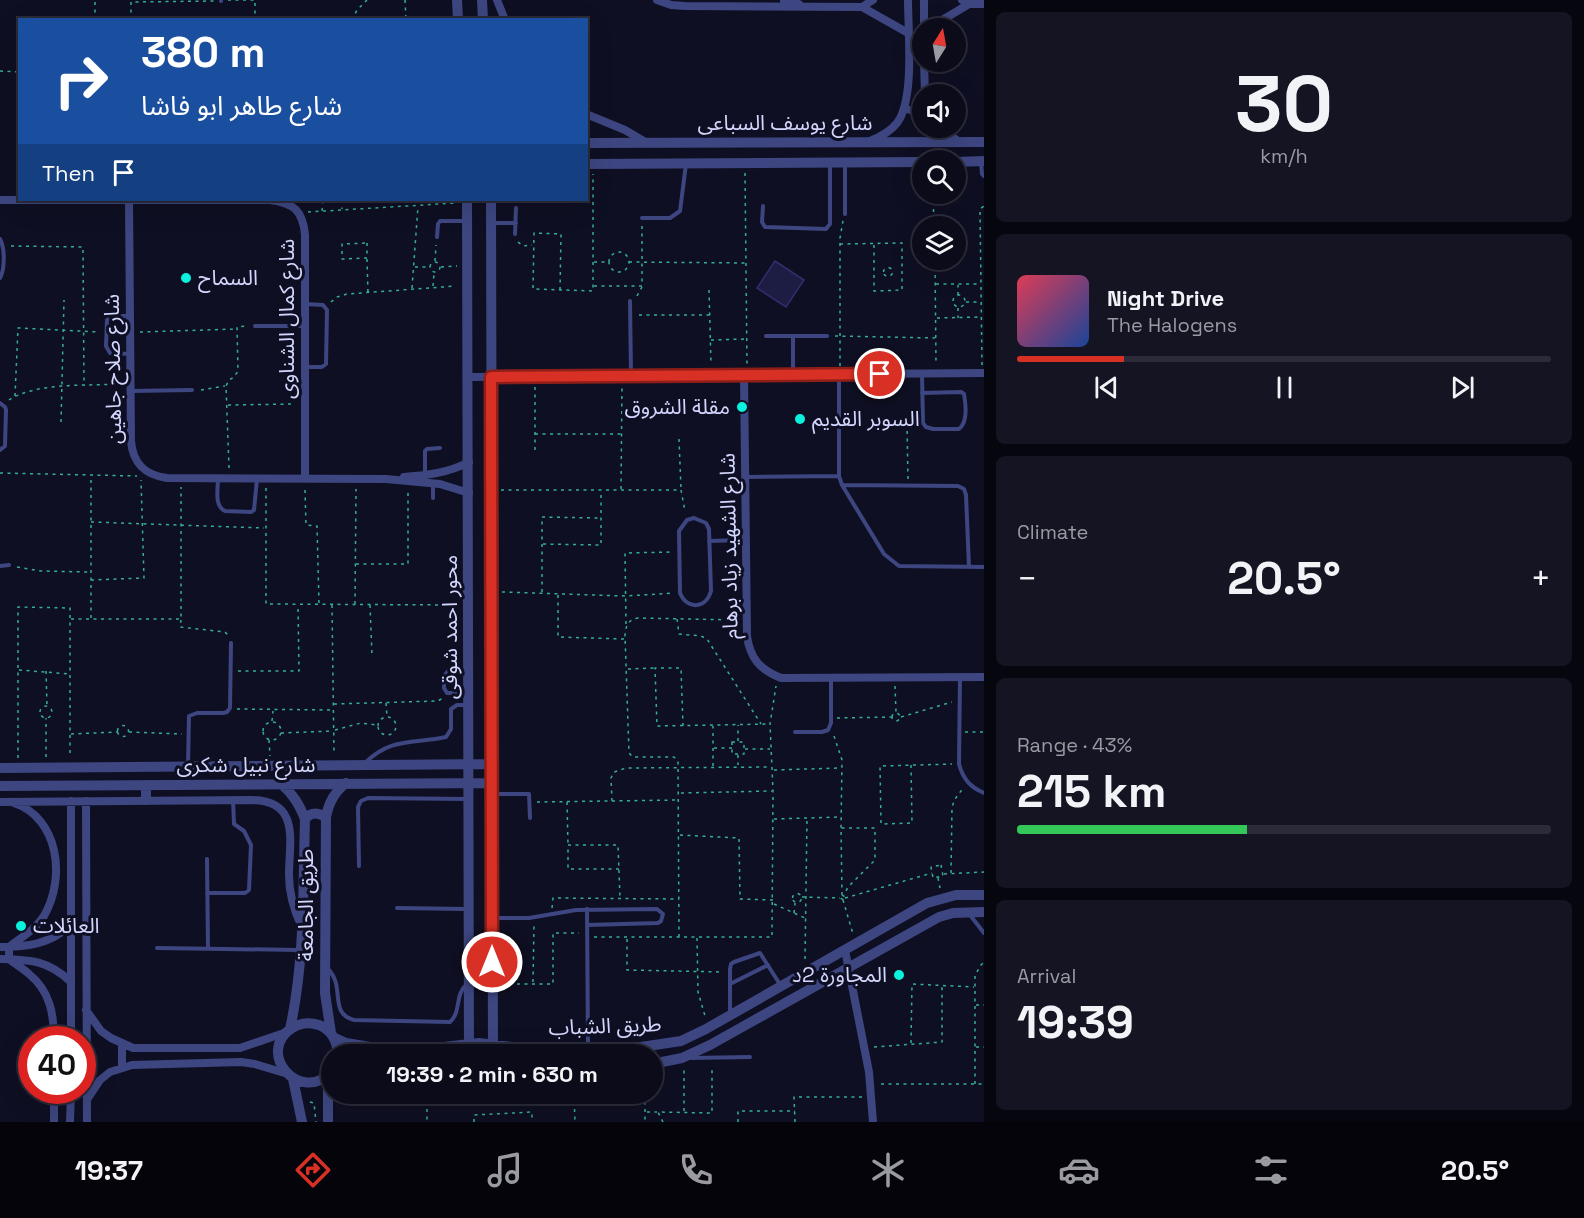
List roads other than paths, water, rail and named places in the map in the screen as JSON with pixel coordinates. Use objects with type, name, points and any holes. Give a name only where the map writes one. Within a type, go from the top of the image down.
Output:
[{"type":"street","points":[[457,0],[458,18]]},
{"type":"street","points":[[482,0],[483,18]]},
{"type":"street","points":[[497,0],[504,18]]},
{"type":"street","points":[[657,0],[671,5],[685,6],[862,7],[908,33]]},
{"type":"street","points":[[784,0],[811,7]]},
{"type":"street","points":[[862,7],[873,0]]},
{"type":"street","points":[[851,162],[862,142],[884,135],[897,124],[905,108],[908,93],[908,0]]},
{"type":"street","points":[[924,0],[924,18]]},
{"type":"street","points":[[942,18],[965,2],[984,4]]},
{"type":"street","points":[[905,108],[912,111]]},
{"type":"street","points":[[588,115],[625,130],[647,143]]},
{"type":"street","points":[[954,138],[959,142]]},
{"type":"street","name":"شارع يوسف السباعى","points":[[588,143],[984,142]]},
{"type":"street","name":"شارع يوسف السباعى","points":[[590,164],[912,162]]},
{"type":"street","points":[[966,162],[982,162]]},
{"type":"street","name":"شارع كمال الشناوى","points":[[0,200],[18,200]]},
{"type":"street","name":"شارع صلاح جاهين","points":[[129,201],[131,441],[132,453],[137,463],[145,471],[155,477],[181,478],[386,479],[455,487],[469,493]]},
{"type":"street","name":"شارع كمال الشناوى","points":[[257,201],[284,202],[304,221],[305,478]]},
{"type":"street","name":"محور احمد شوقى","points":[[467,201],[470,605],[469,1044]]},
{"type":"street","name":"محور احمد شوقى","points":[[491,201],[493,1044]]},
{"type":"street","points":[[468,377],[983,373]]},
{"type":"street","name":"شارع الشهيد زياد برهام","points":[[745,375],[749,651],[756,663],[767,673],[781,678],[831,677]]},
{"type":"street","name":"شارع صلاح جاهين","points":[[386,479],[448,472],[469,462]]},
{"type":"street","points":[[831,677],[984,677]]},
{"type":"street","name":"شارع نبيل شكرى","points":[[0,768],[492,764]]},
{"type":"street","points":[[385,765],[386,783]]},
{"type":"street","name":"طريق الجامعة","points":[[335,1044],[326,1007],[326,818],[328,804],[335,792],[346,783]]},
{"type":"street","name":"شارع نبيل شكرى","points":[[0,786],[470,783],[492,788]]},
{"type":"street","name":"طريق الجامعة","points":[[281,784],[296,799],[305,819],[296,993],[288,1031],[282,1038],[278,1052],[281,1066],[291,1077]]},
{"type":"street","points":[[146,785],[147,800]]},
{"type":"street","points":[[4,801],[262,800],[272,803],[287,817],[291,837],[290,886],[301,925]]},
{"type":"street","points":[[4,801],[28,810],[44,824],[51,837],[55,865],[53,894],[44,915],[29,933],[5,947]]},
{"type":"street","points":[[71,801],[71,1026]]},
{"type":"street","points":[[86,801],[86,1026]]},
{"type":"street","points":[[305,819],[312,813],[326,818]]},
{"type":"street","points":[[71,876],[86,876]]},
{"type":"street","name":"طريق الشباب","points":[[663,1045],[688,1038],[730,1016],[927,903],[956,895],[984,894]]},
{"type":"street","name":"طريق الشباب","points":[[663,1062],[683,1058],[710,1045],[939,917],[984,912]]},
{"type":"street","points":[[5,947],[32,946],[47,942],[60,935],[71,925]]},
{"type":"street","points":[[5,947],[5,959]]},
{"type":"street","points":[[845,950],[871,1084],[873,1122]]},
{"type":"street","points":[[5,959],[41,962],[57,970],[71,982]]},
{"type":"street","points":[[5,959],[30,974],[45,993],[54,1017],[54,1026]]},
{"type":"street","points":[[86,1010],[101,1030],[122,1044],[133,1048],[240,1048],[288,1031]]},
{"type":"street","name":"طريق الشباب","points":[[288,1031],[296,1025],[311,1023],[346,1043],[352,1044]]},
{"type":"street","points":[[122,1044],[122,1067]]},
{"type":"street","points":[[96,1085],[100,1080],[122,1067],[132,1065],[241,1062],[255,1064],[308,1083],[321,1080]]},
{"type":"street","points":[[291,1077],[302,1122]]},
{"type":"street","points":[[54,1104],[54,1122]]},
{"type":"street","points":[[70,1122],[71,1104]]},
{"type":"street","points":[[87,1104],[87,1122]]},
{"type":"street","points":[[328,1122],[329,1104]]},
{"type":"lane","points":[[763,206],[762,222],[765,228],[826,229],[830,224],[830,162]]},
{"type":"lane","points":[[845,214],[851,162]]},
{"type":"lane","points":[[982,162],[984,176]]},
{"type":"lane","points":[[642,218],[670,218],[680,211],[687,163]]},
{"type":"lane","points":[[515,234],[516,207]]},
{"type":"lane","points":[[437,237],[440,221],[467,221]]},
{"type":"lane","points":[[491,223],[516,223]]},
{"type":"lane","points":[[0,239],[3,246],[0,278]]},
{"type":"lane","points":[[626,376],[630,301]]},
{"type":"lane","points":[[305,304],[325,306],[327,310],[326,364],[322,367],[305,367]]},
{"type":"lane","points":[[130,316],[109,317],[106,320],[106,346],[110,353],[130,354]]},
{"type":"lane","points":[[255,326],[305,326]]},
{"type":"lane","points":[[766,336],[827,336]]},
{"type":"lane","points":[[793,336],[793,375]]},
{"type":"lane","points":[[839,374],[839,476],[884,554],[899,566],[984,567]]},
{"type":"lane","points":[[921,374],[923,423],[929,429],[959,429],[962,427],[965,420],[965,397],[961,392],[922,393]]},
{"type":"lane","points":[[130,387],[192,390]]},
{"type":"lane","points":[[0,450],[5,446],[6,410],[2,403]]},
{"type":"lane","points":[[424,475],[425,452],[427,449],[440,448]]},
{"type":"lane","points":[[745,477],[839,476]]},
{"type":"lane","points":[[218,478],[219,508],[225,511],[251,512],[256,507],[261,478]]},
{"type":"lane","points":[[433,484],[433,498]]},
{"type":"lane","points":[[842,484],[958,486],[964,489],[969,567]]},
{"type":"lane","points":[[694,518],[706,524],[709,530],[709,541],[711,591],[709,598],[703,604],[689,605],[680,593],[679,531],[687,520],[694,518]]},
{"type":"lane","points":[[709,541],[746,540]]},
{"type":"lane","points":[[0,566],[9,565]]},
{"type":"lane","points":[[188,767],[187,721],[192,714],[223,713],[230,708],[231,643]]},
{"type":"lane","points":[[470,670],[446,671],[444,682],[447,693],[470,693]]},
{"type":"lane","points":[[795,732],[828,730],[831,718],[831,677]]},
{"type":"lane","points":[[960,677],[959,764],[967,782],[984,793]]},
{"type":"lane","points":[[363,765],[374,754],[391,745],[446,737],[451,729],[452,709],[457,705],[470,705]]},
{"type":"lane","points":[[492,788],[529,794],[530,818]]},
{"type":"lane","points":[[359,866],[358,807],[364,799],[470,799]]},
{"type":"lane","points":[[207,893],[245,893],[249,890],[251,845],[244,831],[234,824],[233,800]]},
{"type":"lane","points":[[207,858],[208,948]]},
{"type":"lane","points":[[397,908],[470,909]]},
{"type":"lane","points":[[587,909],[588,1044]]},
{"type":"lane","points":[[492,918],[534,917],[587,909],[657,909],[663,917],[658,923],[587,925]]},
{"type":"lane","points":[[968,912],[984,933]]},
{"type":"lane","points":[[157,948],[300,950]]},
{"type":"lane","points":[[730,1016],[730,972],[731,964],[734,962],[760,953],[781,986]]},
{"type":"lane","points":[[730,984],[768,964]]},
{"type":"lane","points":[[325,967],[331,971],[338,984],[340,1009],[348,1019],[354,1020],[450,1022],[456,1013],[459,993],[470,982]]},
{"type":"lane","points":[[683,1058],[750,1057]]},
{"type":"place","name":"السماح","points":[[186,278]]},
{"type":"place","name":"مقلة الشروق","points":[[742,407]]},
{"type":"place","name":"السوبر القديم","points":[[800,419]]},
{"type":"place","name":"العائلات","points":[[21,926]]},
{"type":"place","name":"المجاورة 2د","points":[[899,975]]}]
